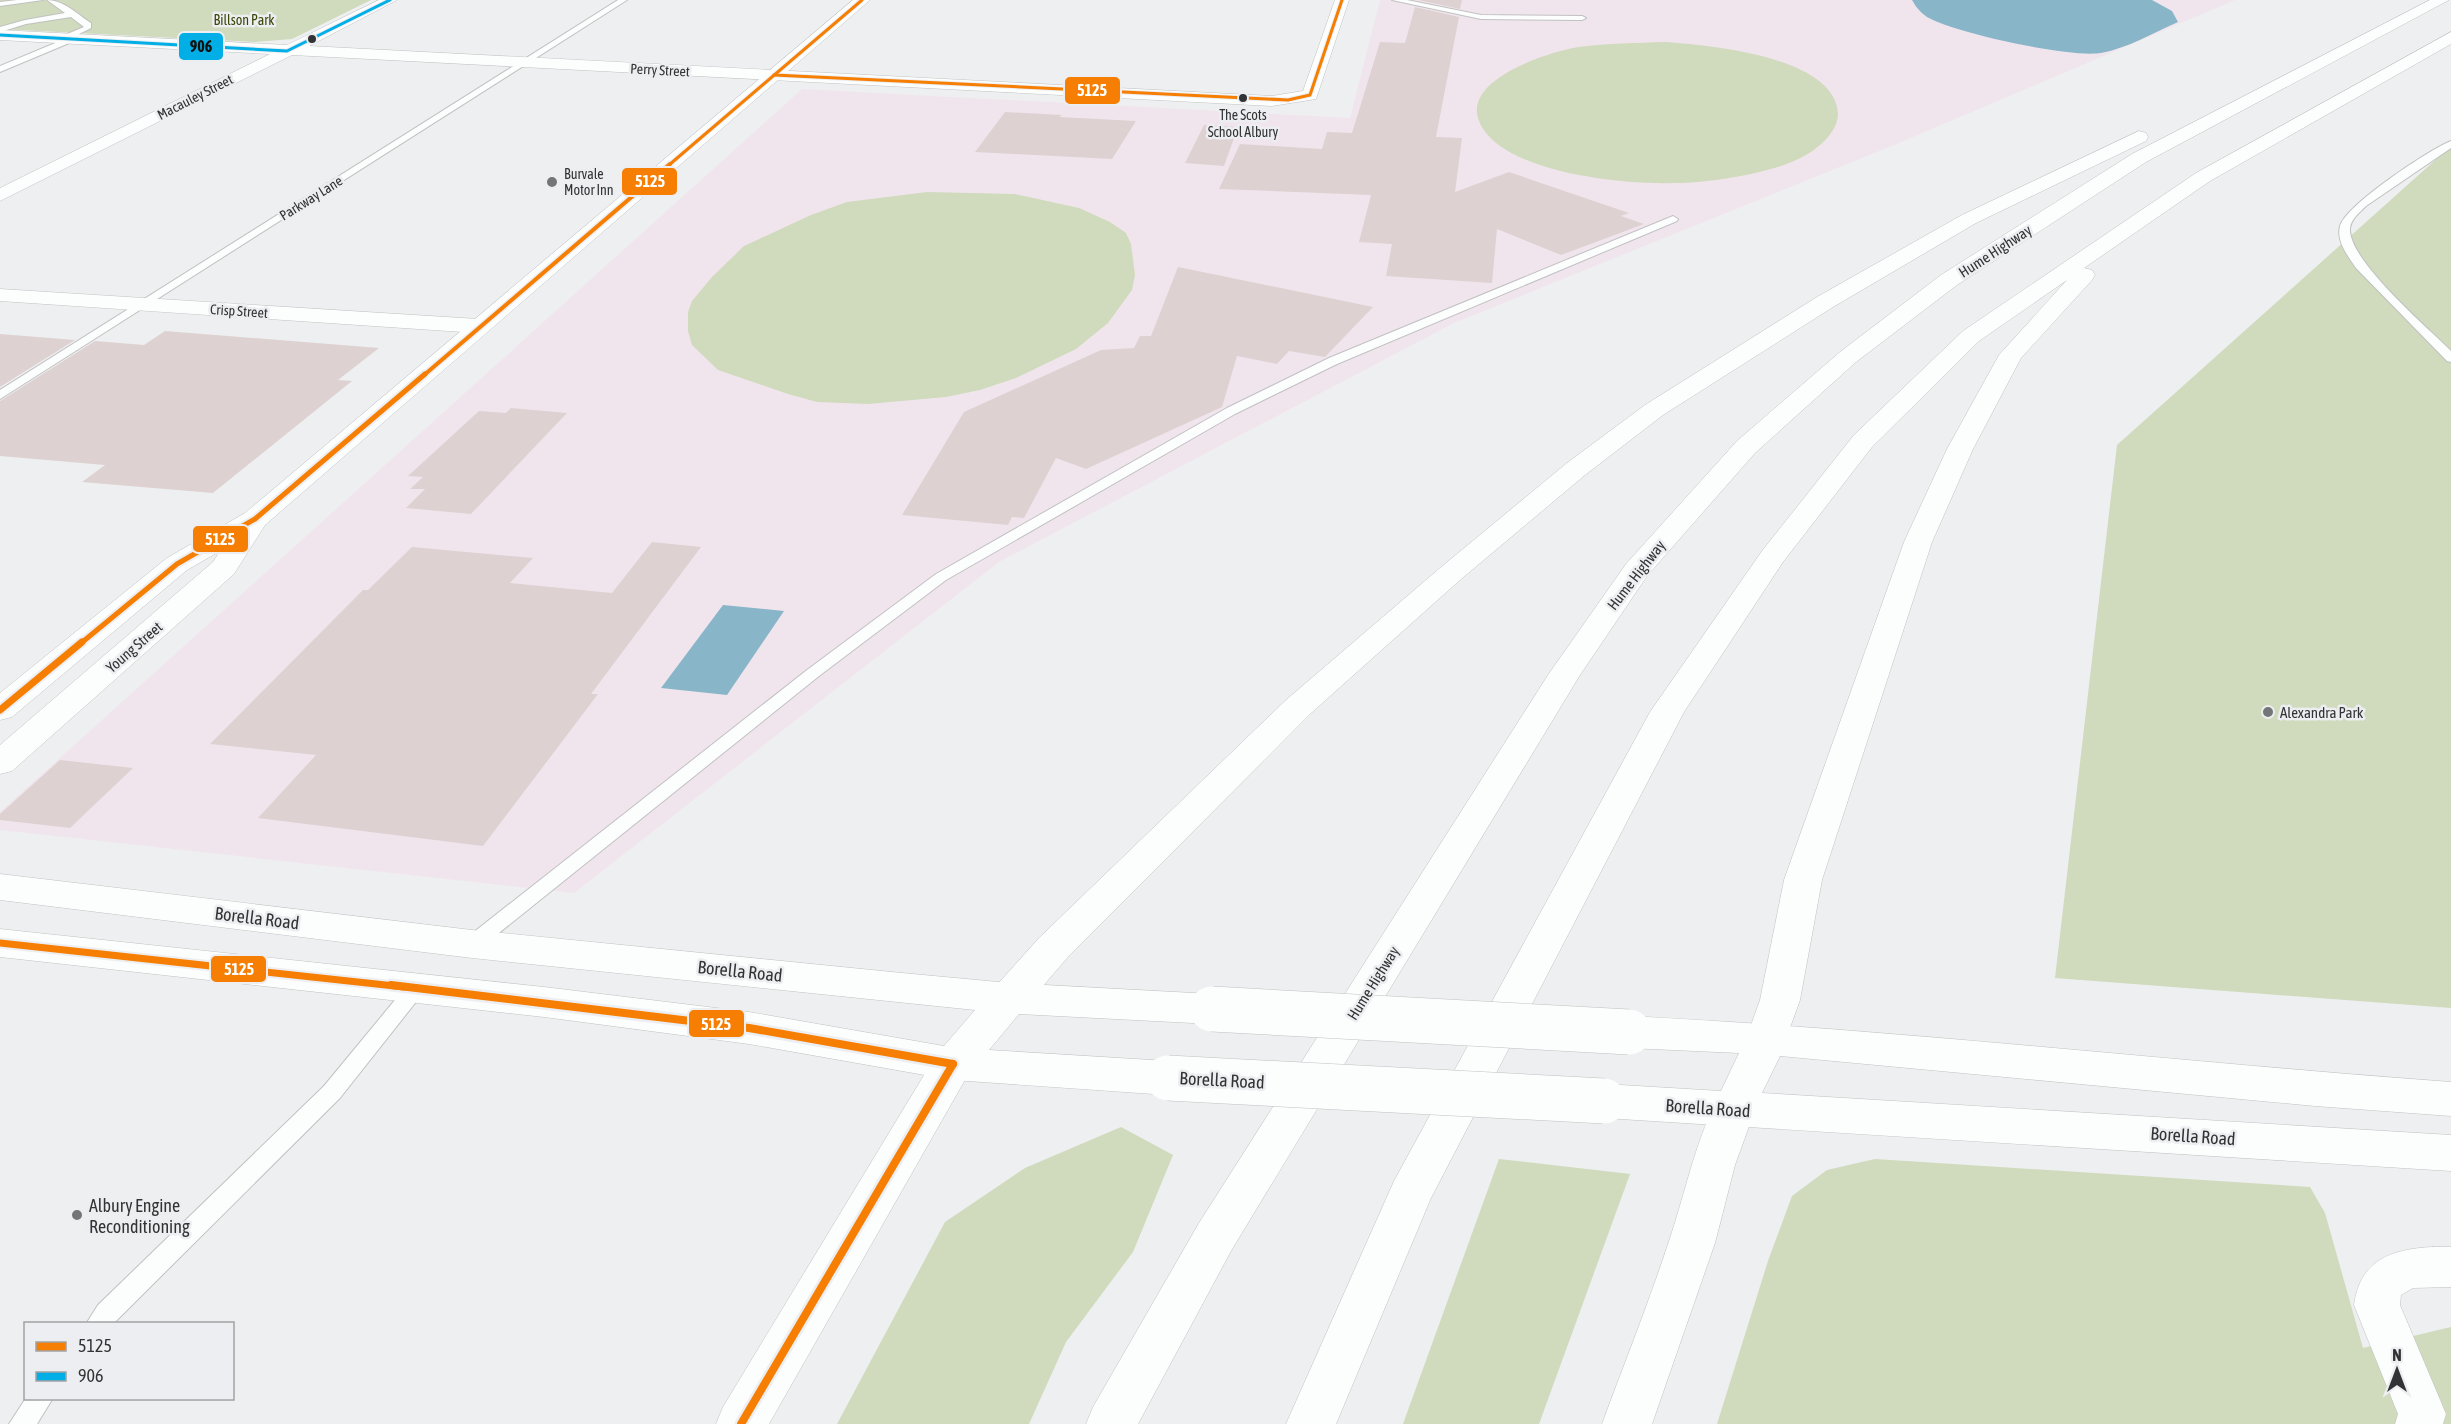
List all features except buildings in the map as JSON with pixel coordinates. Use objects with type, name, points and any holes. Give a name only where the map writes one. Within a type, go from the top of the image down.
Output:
[{"type":"main road","name":"Young Street","points":[[0,710],[177,564],[255,519],[862,0]]},
{"type":"main road","name":"Hume Highway","points":[[1111,1424],[1215,1237],[1564,675],[1636,570],[1746,447],[1848,357],[1949,280],[2139,158],[2441,0]]},
{"type":"main road","points":[[1311,1424],[1410,1194],[1667,712],[1772,557],[1863,441],[1971,336],[2203,177],[2451,37]]},
{"type":"main road","points":[[741,1424],[953,1064],[1054,947],[1298,706],[1450,574],[1576,469],[1653,410],[1825,302],[1969,219],[2158,128],[2334,56]]},
{"type":"main road","points":[[1627,1424],[1692,1243],[1713,1165],[1733,1110],[1767,1039],[1780,1000],[1803,880],[1918,542],[1960,449],[2011,355],[2126,230]]},
{"type":"main road","name":"Young Street","points":[[0,764],[224,568],[255,519]]},
{"type":"main road","name":"Borella Road","points":[[0,887],[472,944],[1009,998],[1767,1039],[2280,1086],[2451,1099]]},
{"type":"main road","name":"Borella Road","points":[[0,943],[544,1002],[749,1028],[953,1064],[2451,1153]]},
{"type":"street","name":"Macauley Street","points":[[0,195],[390,0]]},
{"type":"street","name":"Perry Street","points":[[0,35],[1272,101],[1310,95],[1342,0]]},
{"type":"street","name":"Crisp Street","points":[[0,295],[478,326]]},
{"type":"street","points":[[2419,1424],[2422,1414],[2377,1305],[2380,1287],[2395,1273],[2426,1266],[2451,1267]]},
{"type":"lane","points":[[0,4],[39,0]]},
{"type":"lane","points":[[0,69],[87,28],[88,25],[74,14],[51,0]]},
{"type":"lane","name":"Parkway Lane","points":[[0,395],[623,0]]},
{"type":"lane","points":[[1396,0],[1481,17],[1582,18]]},
{"type":"lane","points":[[0,30],[25,22],[74,14]]},
{"type":"lane","points":[[2451,144],[2402,178],[2373,193],[2347,221],[2346,235],[2348,248],[2360,266],[2451,358]]},
{"type":"lane","points":[[472,944],[804,680],[941,577],[1231,411],[1333,361],[1673,219]]},
{"type":"lane","points":[[99,1322],[332,1092],[416,988]]},
{"type":"lane","points":[[22,1424],[40,1400]]},
{"type":"shaded area","name":"The Scots School Albury","points":[[1380,0],[2235,0],[1899,143],[1454,323],[999,562],[574,893],[0,830],[0,812],[802,89],[1350,118]]},
{"type":"green space","name":"Billson Park","points":[[0,0],[371,0],[292,39],[255,42],[0,29]]},
{"type":"green space","points":[[1665,42],[1709,46],[1766,57],[1816,79],[1832,94],[1838,114],[1832,132],[1811,152],[1761,172],[1689,183],[1652,183],[1595,178],[1535,163],[1509,152],[1489,137],[1478,118],[1478,104],[1485,91],[1497,79],[1532,61],[1579,47]]},
{"type":"green space","name":"Alexandra Park","points":[[2451,146],[2451,1008],[2055,978],[2117,445]]},
{"type":"green space","points":[[927,192],[1015,194],[1079,208],[1110,222],[1126,233],[1131,244],[1135,275],[1132,290],[1108,323],[1076,349],[1016,378],[980,390],[946,397],[868,404],[817,402],[718,370],[692,345],[688,331],[688,312],[692,301],[712,277],[744,246],[811,215],[847,202]]},
{"type":"green space","points":[[1121,1127],[1173,1155],[1133,1252],[1066,1342],[1029,1424],[837,1424],[945,1222],[1025,1168]]},
{"type":"green space","points":[[1499,1159],[1630,1174],[1539,1424],[1403,1424]]},
{"type":"green space","points":[[1875,1159],[2310,1187],[2325,1213],[2363,1348],[2451,1327],[2451,1424],[1717,1424],[1768,1261],[1792,1196],[1827,1170]]},
{"type":"water","points":[[1912,0],[2152,0],[2172,11],[2178,22],[2121,48],[2085,54],[2012,43],[1961,30],[1927,17]]},
{"type":"water","points":[[723,605],[784,611],[727,695],[661,688]]},
{"type":"transit line","name":"906","points":[[0,35],[287,51],[390,0]]},
{"type":"transit line","name":"5125","points":[[0,710],[177,564],[255,519],[862,0]]},
{"type":"transit line","name":"5125","points":[[774,75],[1288,100],[1310,95],[1342,0]]},
{"type":"transit line","name":"5125","points":[[0,943],[544,1002],[749,1028],[953,1064]]},
{"type":"transit line","name":"5125","points":[[741,1424],[953,1064]]},
{"type":"place","name":"The Scots School Albury","points":[[1243,98]]},
{"type":"place","name":"Burvale Motor Inn","points":[[552,182]]},
{"type":"place","name":"Alexandra Park","points":[[2268,712]]},
{"type":"place","name":"Albury Engine Reconditioning","points":[[77,1215]]}]
